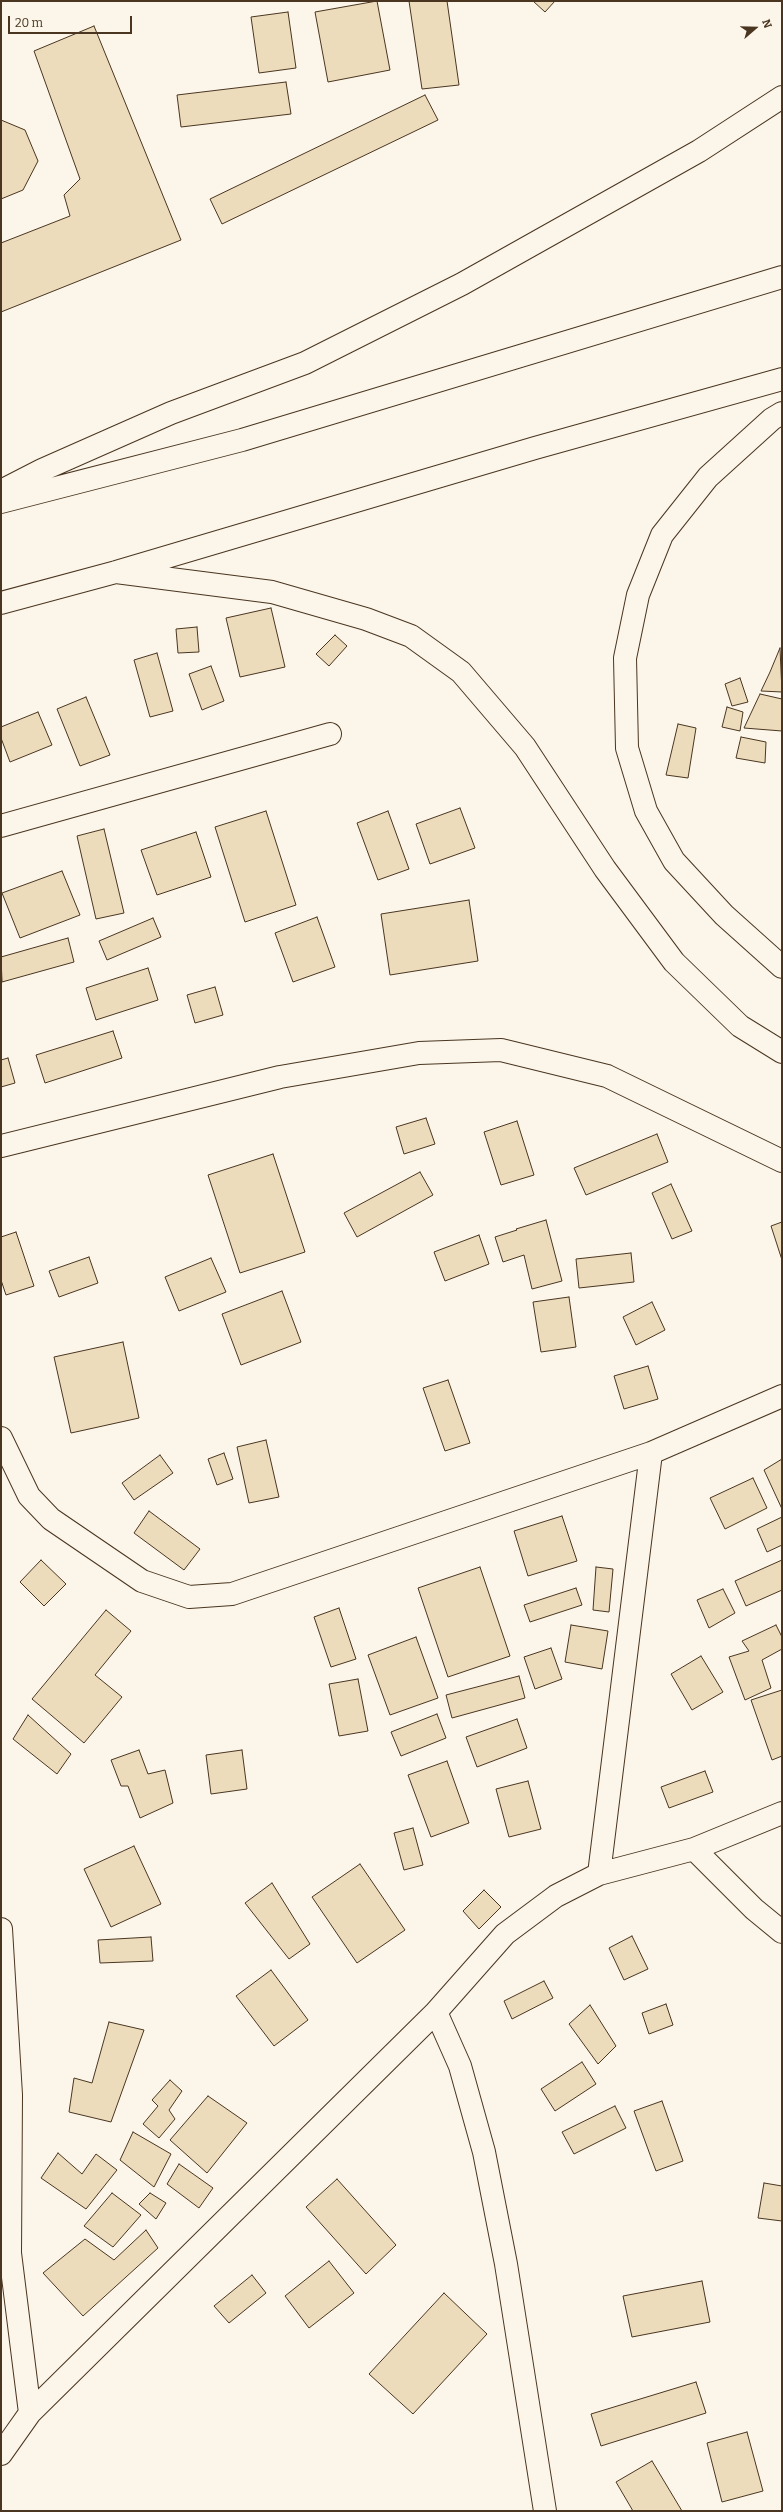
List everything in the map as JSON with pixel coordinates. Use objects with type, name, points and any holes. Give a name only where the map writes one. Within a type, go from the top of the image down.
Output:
[{"type":"main road","points":[[1,491],[42,470],[171,413],[305,363],[441,295],[699,151],[782,97]]},
{"type":"main road","points":[[1,502],[242,440],[782,277]]},
{"type":"main road","points":[[1,604],[116,572],[534,448],[782,379]]},
{"type":"main road","points":[[782,413],[772,419],[708,477],[662,535],[638,595],[625,658],[627,748],[646,811],[674,861],[724,915],[782,967]]},
{"type":"main road","points":[[116,572],[272,592],[366,619],[411,636],[461,672],[525,747],[605,869],[674,962],[740,1026],[782,1052]]},
{"type":"main road","points":[[1,826],[330,734]]},
{"type":"main road","points":[[1,1146],[280,1077],[419,1053],[501,1050],[607,1076],[782,1160]]},
{"type":"main road","points":[[1,1438],[29,1496],[51,1519],[142,1581],[190,1597],[232,1594],[651,1453],[782,1396]]},
{"type":"main road","points":[[599,1874],[651,1453]]},
{"type":"main road","points":[[1,2454],[30,2414],[436,2012],[505,1934],[556,1896],[599,1874],[694,1849],[782,1813]]},
{"type":"main road","points":[[694,1849],[754,1909],[782,1932]]},
{"type":"main road","points":[[1,1929],[11,2095],[10,2253],[30,2414]]},
{"type":"main road","points":[[436,2012],[460,2066],[484,2152],[506,2264],[545,2511]]},
{"type":"building","points":[[377,1],[390,70],[328,82],[315,12]]},
{"type":"building","points":[[409,1],[447,1],[459,85],[422,89]]},
{"type":"building","points":[[533,1],[555,1],[545,12]]},
{"type":"building","points":[[288,12],[296,68],[259,73],[251,17]]},
{"type":"building","points":[[94,26],[181,240],[1,312],[1,243],[70,216],[64,195],[80,179],[34,51]]},
{"type":"building","points":[[286,82],[291,114],[181,127],[177,95]]},
{"type":"building","points":[[425,95],[438,120],[222,224],[210,199]]},
{"type":"building","points":[[1,120],[25,130],[38,161],[23,190],[1,199]]},
{"type":"building","points":[[271,608],[285,667],[240,677],[226,618]]},
{"type":"building","points":[[197,627],[199,652],[178,653],[176,629]]},
{"type":"building","points":[[335,635],[347,646],[329,666],[316,654]]},
{"type":"building","points":[[780,648],[782,692],[761,691],[770,672]]},
{"type":"building","points":[[157,653],[173,711],[150,717],[134,660]]},
{"type":"building","points":[[211,666],[224,701],[202,710],[189,674]]},
{"type":"building","points":[[740,678],[748,702],[732,706],[725,684]]},
{"type":"building","points":[[760,694],[782,699],[782,731],[744,728]]},
{"type":"building","points":[[86,697],[110,755],[80,766],[57,709]]},
{"type":"building","points":[[727,707],[743,712],[740,731],[722,727]]},
{"type":"building","points":[[38,712],[52,745],[10,762],[1,738],[1,727]]},
{"type":"building","points":[[678,724],[696,728],[688,778],[666,775]]},
{"type":"building","points":[[741,737],[766,742],[765,763],[736,758]]},
{"type":"building","points":[[460,808],[475,848],[430,864],[416,824]]},
{"type":"building","points":[[266,811],[296,905],[245,922],[215,827]]},
{"type":"building","points":[[388,811],[409,869],[378,880],[357,823]]},
{"type":"building","points":[[104,829],[124,913],[96,919],[77,836]]},
{"type":"building","points":[[196,832],[211,877],[157,895],[141,850]]},
{"type":"building","points":[[62,871],[80,915],[20,938],[2,893]]},
{"type":"building","points":[[469,900],[478,961],[390,975],[381,914]]},
{"type":"building","points":[[317,917],[335,967],[293,982],[275,933]]},
{"type":"building","points":[[153,918],[161,937],[107,960],[99,941]]},
{"type":"building","points":[[68,938],[74,962],[2,982],[1,957]]},
{"type":"building","points":[[148,968],[158,1000],[96,1020],[86,988]]},
{"type":"building","points":[[215,987],[223,1015],[195,1023],[187,995]]},
{"type":"building","points":[[113,1031],[122,1058],[45,1083],[36,1055]]},
{"type":"building","points":[[8,1058],[15,1083],[1,1087],[1,1060]]},
{"type":"building","points":[[426,1118],[435,1144],[404,1154],[396,1127]]},
{"type":"building","points":[[517,1121],[534,1175],[501,1185],[484,1132]]},
{"type":"building","points":[[657,1134],[668,1162],[586,1195],[574,1168]]},
{"type":"building","points":[[273,1154],[305,1252],[240,1273],[208,1175]]},
{"type":"building","points":[[420,1172],[433,1195],[357,1237],[344,1213]]},
{"type":"building","points":[[671,1184],[692,1231],[672,1239],[652,1193]]},
{"type":"building","points":[[546,1220],[562,1281],[532,1289],[524,1255],[503,1262],[495,1237]]},
{"type":"building","points":[[782,1222],[782,1260],[771,1226]]},
{"type":"building","points":[[16,1232],[34,1286],[6,1295],[1,1280],[1,1237]]},
{"type":"building","points":[[479,1235],[489,1264],[445,1281],[434,1252]]},
{"type":"building","points":[[631,1253],[634,1282],[579,1288],[576,1259]]},
{"type":"building","points":[[89,1257],[98,1283],[59,1297],[49,1271]]},
{"type":"building","points":[[211,1258],[226,1292],[179,1311],[165,1277]]},
{"type":"building","points":[[282,1291],[301,1342],[241,1365],[222,1314]]},
{"type":"building","points":[[569,1297],[576,1347],[541,1352],[533,1302]]},
{"type":"building","points":[[652,1302],[665,1330],[636,1345],[623,1317]]},
{"type":"building","points":[[123,1342],[139,1418],[71,1433],[54,1357]]},
{"type":"building","points":[[648,1366],[658,1399],[624,1409],[614,1376]]},
{"type":"building","points":[[448,1380],[470,1443],[445,1451],[423,1388]]},
{"type":"building","points":[[266,1440],[279,1497],[249,1503],[237,1447]]},
{"type":"building","points":[[224,1453],[233,1479],[217,1485],[208,1459]]},
{"type":"building","points":[[160,1455],[173,1473],[134,1500],[122,1483]]},
{"type":"building","points":[[782,1459],[782,1509],[764,1470]]},
{"type":"building","points":[[753,1478],[767,1508],[725,1529],[710,1498]]},
{"type":"building","points":[[149,1511],[200,1549],[184,1570],[134,1533]]},
{"type":"building","points":[[562,1516],[577,1561],[528,1576],[514,1531]]},
{"type":"building","points":[[782,1517],[782,1545],[767,1552],[757,1529]]},
{"type":"building","points":[[41,1560],[66,1584],[44,1606],[20,1582]]},
{"type":"building","points":[[782,1560],[782,1590],[746,1606],[735,1581]]},
{"type":"building","points":[[480,1567],[510,1656],[448,1677],[418,1588]]},
{"type":"building","points":[[596,1567],[613,1569],[609,1612],[593,1610]]},
{"type":"building","points":[[576,1588],[582,1605],[530,1622],[524,1605]]},
{"type":"building","points":[[723,1589],[735,1613],[709,1628],[697,1600]]},
{"type":"building","points":[[339,1608],[356,1659],[331,1667],[314,1617]]},
{"type":"building","points":[[106,1610],[131,1631],[95,1675],[122,1697],[84,1743],[32,1699]]},
{"type":"building","points":[[571,1625],[608,1631],[602,1669],[565,1662]]},
{"type":"building","points":[[776,1625],[782,1637],[782,1649],[762,1660],[771,1688],[745,1700],[729,1657],[749,1651],[742,1641]]},
{"type":"building","points":[[416,1637],[438,1698],[390,1715],[368,1655]]},
{"type":"building","points":[[551,1648],[562,1679],[535,1689],[524,1657]]},
{"type":"building","points":[[701,1656],[723,1692],[692,1710],[671,1674]]},
{"type":"building","points":[[519,1676],[525,1698],[452,1718],[446,1695]]},
{"type":"building","points":[[358,1679],[368,1731],[339,1736],[329,1684]]},
{"type":"building","points":[[782,1690],[782,1756],[772,1760],[751,1700]]},
{"type":"building","points":[[437,1714],[446,1738],[401,1756],[391,1732]]},
{"type":"building","points":[[28,1715],[71,1754],[57,1774],[13,1739]]},
{"type":"building","points":[[517,1719],[527,1748],[477,1767],[466,1737]]},
{"type":"building","points":[[139,1750],[148,1774],[165,1770],[173,1803],[140,1818],[128,1786],[121,1786],[111,1760]]},
{"type":"building","points":[[242,1750],[247,1789],[211,1794],[206,1755]]},
{"type":"building","points":[[447,1761],[469,1823],[431,1837],[408,1775]]},
{"type":"building","points":[[705,1771],[713,1792],[669,1808],[661,1787]]},
{"type":"building","points":[[528,1781],[541,1829],[509,1837],[496,1789]]},
{"type":"building","points":[[413,1828],[423,1865],[404,1870],[394,1833]]},
{"type":"building","points":[[134,1846],[161,1904],[111,1927],[84,1869]]},
{"type":"building","points":[[360,1864],[405,1930],[357,1963],[312,1897]]},
{"type":"building","points":[[272,1883],[310,1944],[289,1959],[245,1903]]},
{"type":"building","points":[[484,1890],[501,1907],[479,1929],[463,1911]]},
{"type":"building","points":[[632,1936],[648,1969],[624,1980],[609,1948]]},
{"type":"building","points":[[151,1937],[153,1961],[100,1963],[98,1940]]},
{"type":"building","points":[[271,1970],[308,2020],[274,2046],[236,1996]]},
{"type":"building","points":[[544,1981],[553,1998],[512,2019],[504,2001]]},
{"type":"building","points":[[666,2004],[673,2025],[649,2034],[642,2013]]},
{"type":"building","points":[[590,2005],[616,2046],[598,2064],[569,2024]]},
{"type":"building","points":[[109,2022],[144,2030],[111,2122],[69,2112],[74,2078],[92,2083]]},
{"type":"building","points":[[582,2062],[596,2084],[555,2111],[541,2089]]},
{"type":"building","points":[[170,2080],[182,2091],[169,2110],[175,2119],[159,2138],[143,2124],[158,2106],[152,2100]]},
{"type":"building","points":[[208,2096],[247,2123],[207,2173],[170,2140]]},
{"type":"building","points":[[662,2101],[683,2161],[656,2171],[634,2111]]},
{"type":"building","points":[[615,2106],[626,2128],[574,2154],[562,2132]]},
{"type":"building","points":[[133,2132],[171,2154],[154,2187],[120,2160]]},
{"type":"building","points":[[58,2153],[82,2174],[96,2154],[117,2170],[86,2209],[41,2178]]},
{"type":"building","points":[[179,2164],[213,2188],[199,2208],[167,2184]]},
{"type":"building","points":[[337,2179],[396,2245],[366,2274],[306,2207]]},
{"type":"building","points":[[764,2183],[782,2186],[782,2221],[758,2218]]},
{"type":"building","points":[[112,2193],[141,2215],[113,2247],[84,2226]]},
{"type":"building","points":[[150,2193],[166,2203],[156,2219],[139,2204]]},
{"type":"building","points":[[146,2230],[158,2248],[83,2316],[43,2273],[85,2239],[114,2260]]},
{"type":"building","points":[[329,2261],[354,2293],[309,2328],[285,2296]]},
{"type":"building","points":[[252,2275],[266,2293],[229,2323],[214,2306]]},
{"type":"building","points":[[702,2281],[710,2322],[632,2337],[623,2296]]},
{"type":"building","points":[[444,2293],[487,2334],[413,2414],[369,2374]]},
{"type":"building","points":[[696,2382],[706,2413],[601,2446],[591,2414]]},
{"type":"building","points":[[747,2432],[763,2491],[722,2502],[707,2443]]},
{"type":"building","points":[[652,2461],[682,2511],[633,2511],[616,2482]]}]
